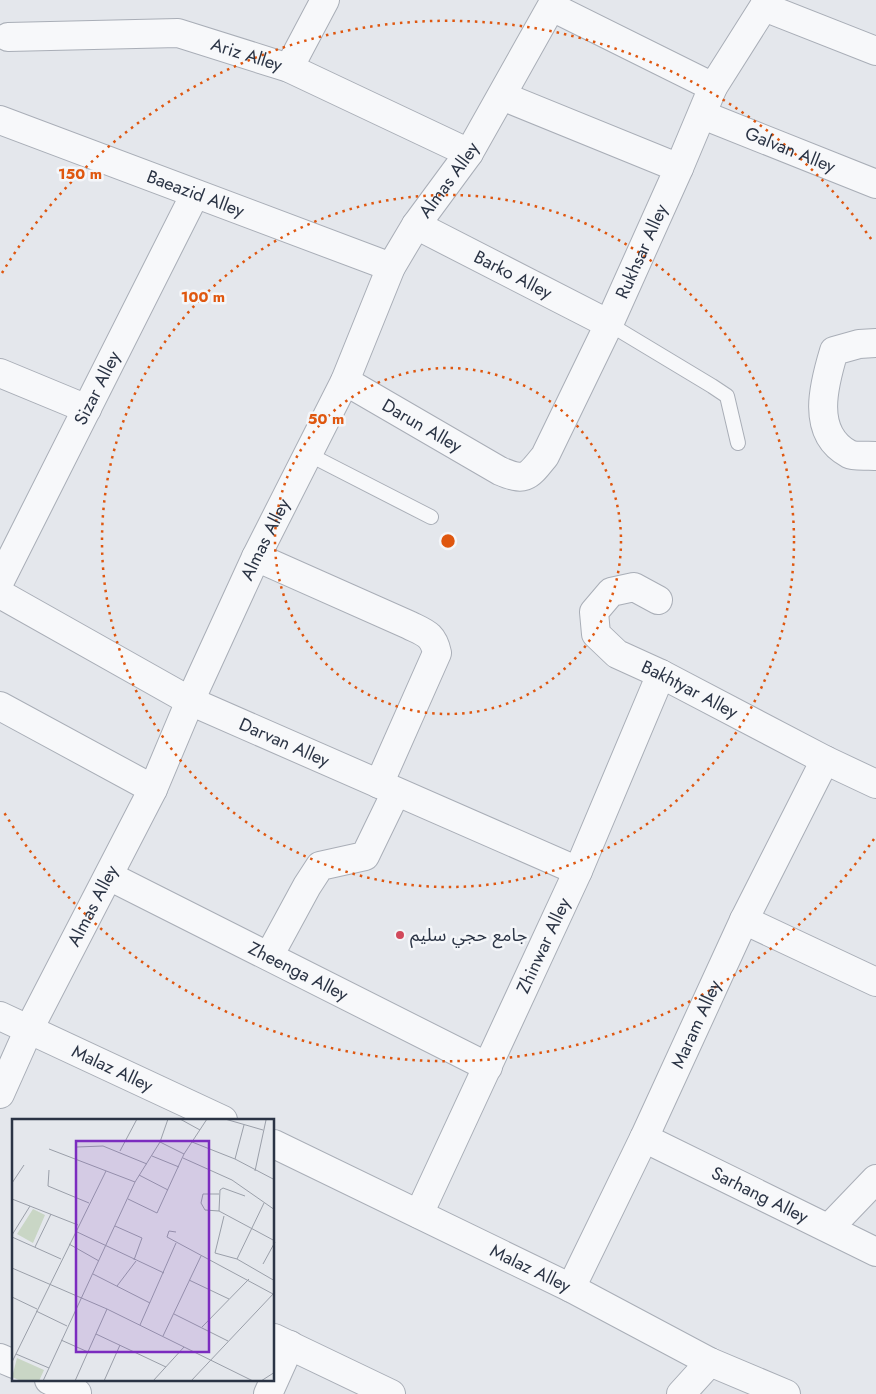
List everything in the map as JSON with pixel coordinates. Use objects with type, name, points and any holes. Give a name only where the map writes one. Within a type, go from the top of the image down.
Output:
[{"type":"street","points":[[289,68],[325,0]]},
{"type":"street","points":[[553,3],[713,87]]},
{"type":"street","name":"Almas Alley","points":[[0,1094],[29,1029],[153,789],[190,701],[256,557],[344,381],[391,267],[416,225],[469,153],[553,3]]},
{"type":"street","points":[[766,3],[876,51]]},
{"type":"street","name":"Rukhsar Alley","points":[[500,471],[517,478],[530,474],[545,456],[609,324],[703,115],[713,87],[766,3]]},
{"type":"street","name":"Ariz Alley","points":[[8,37],[178,33],[289,68],[469,153]]},
{"type":"street","points":[[502,96],[679,168]]},
{"type":"street","name":"Galvan Alley","points":[[703,115],[876,184]]},
{"type":"street","name":"Baeazid Alley","points":[[0,120],[391,267]]},
{"type":"street","name":"Sizar Alley","points":[[0,581],[6,553],[87,409],[195,194]]},
{"type":"street","name":"Barko Alley","points":[[416,225],[609,324]]},
{"type":"street","points":[[876,343],[859,344],[834,351],[826,378],[822,410],[830,438],[850,454],[876,456]]},
{"type":"street","points":[[0,373],[87,409]]},
{"type":"street","name":"Darun Alley","points":[[344,381],[500,471]]},
{"type":"street","points":[[256,557],[429,636],[434,642],[437,653],[365,856],[320,866],[306,886],[269,956]]},
{"type":"street","name":"Bakhtyar Alley","points":[[658,600],[634,587],[611,592],[594,612],[596,634],[617,654],[662,674],[824,760],[876,784]]},
{"type":"street","name":"Darvan Alley","points":[[0,594],[190,701],[578,871]]},
{"type":"street","name":"Zhinwar Alley","points":[[419,1214],[578,871],[662,674]]},
{"type":"street","points":[[0,706],[153,789]]},
{"type":"street","name":"Maram Alley","points":[[571,1288],[644,1138],[744,920],[824,760]]},
{"type":"street","name":"Zheenga Alley","points":[[108,876],[488,1067]]},
{"type":"street","points":[[744,920],[876,982]]},
{"type":"street","name":"Malaz Alley","points":[[0,1016],[209,1117]]},
{"type":"street","name":"Sarhang Alley","points":[[644,1138],[876,1252]]},
{"type":"street","name":"Malaz Alley","points":[[275,1144],[571,1288],[710,1362],[786,1394]]},
{"type":"street","points":[[829,1228],[876,1178]]},
{"type":"street","points":[[275,1368],[282,1342],[391,1394]]},
{"type":"street","points":[[0,1358],[12,1363]]},
{"type":"street","points":[[681,1394],[710,1362]]},
{"type":"street","points":[[56,1382],[79,1389]]},
{"type":"lane","points":[[609,324],[727,396],[738,443]]},
{"type":"lane","points":[[308,454],[431,517]]},
{"type":"place","name":"جامع حجي سليم","points":[[400,935]]}]
